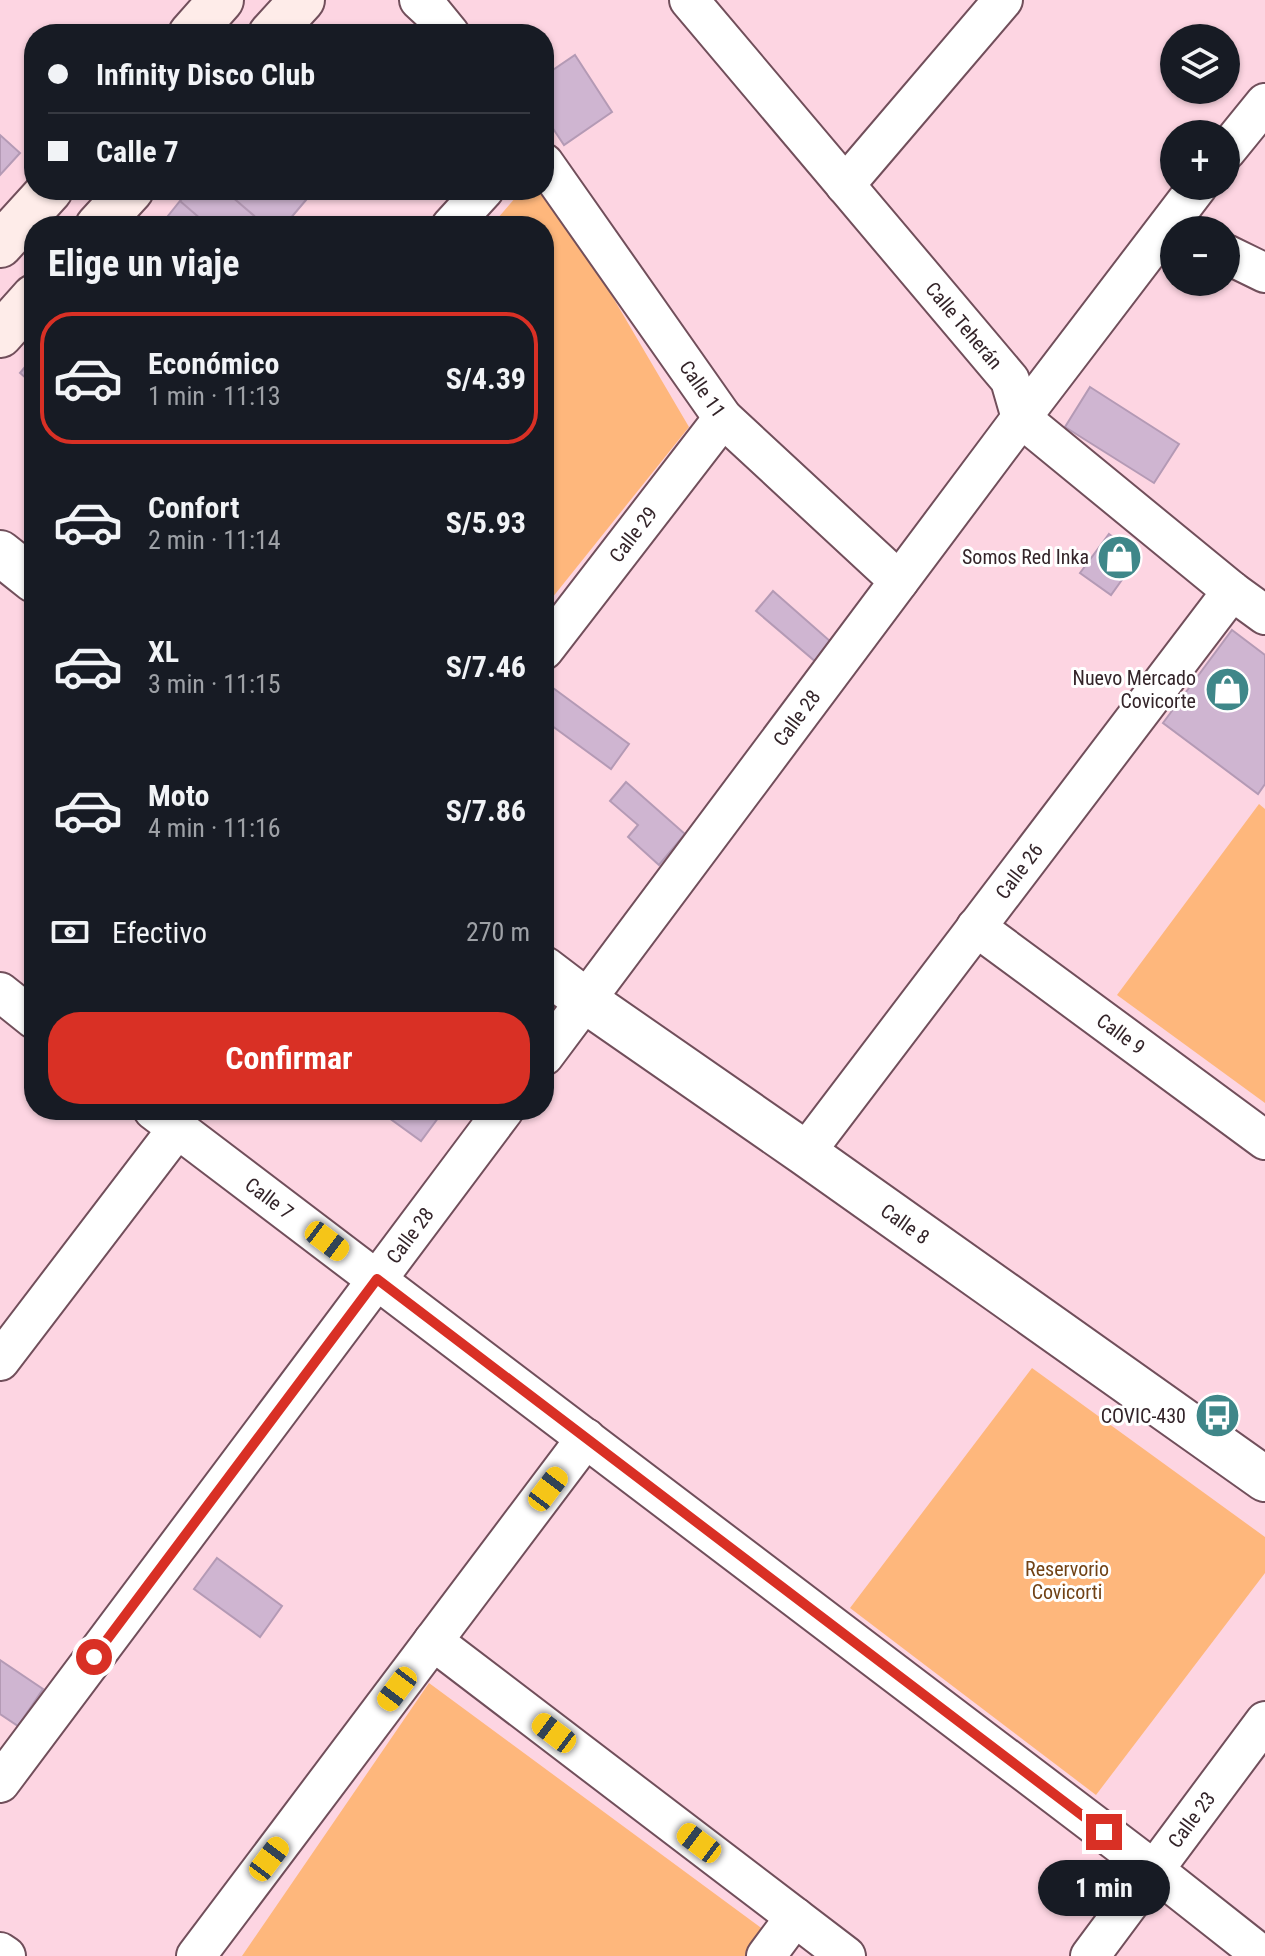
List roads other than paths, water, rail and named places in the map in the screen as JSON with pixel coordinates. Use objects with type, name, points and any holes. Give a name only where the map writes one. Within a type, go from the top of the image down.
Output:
[{"type":"main road","points":[[200,24],[221,0]]},
{"type":"main road","points":[[280,24],[302,0]]},
{"type":"main road","points":[[26,216],[41,200]]},
{"type":"main road","points":[[107,216],[122,200]]},
{"type":"main road","points":[[0,245],[24,219]]},
{"type":"main road","points":[[0,335],[24,308]]},
{"type":"street","points":[[419,0],[442,24]]},
{"type":"street","name":"Calle Teherán","points":[[689,0],[1010,380],[1021,418]]},
{"type":"street","points":[[845,185],[1003,0]]},
{"type":"street","points":[[1240,134],[1265,103]]},
{"type":"street","name":"Calle 11","points":[[554,177],[723,418],[899,581]]},
{"type":"street","points":[[460,216],[475,200]]},
{"type":"street","name":"Calle 28","points":[[554,1043],[1021,418],[1160,243]]},
{"type":"street","points":[[1240,261],[1265,273]]},
{"type":"street","name":"Calle 29","points":[[554,637],[723,418]]},
{"type":"street","points":[[1021,418],[1265,615]]},
{"type":"street","points":[[0,553],[24,572]]},
{"type":"street","name":"Calle 26","points":[[805,1153],[1232,591]]},
{"type":"street","name":"Calle 9","points":[[976,927],[1265,1140]]},
{"type":"street","name":"Calle 8","points":[[554,977],[1265,1479]]},
{"type":"street","points":[[0,992],[24,1011]]},
{"type":"street","points":[[6,1342],[164,1120]]},
{"type":"street","name":"Calle 7","points":[[166,1120],[1263,1956]]},
{"type":"street","name":"Calle 28","points":[[0,1783],[496,1120]]},
{"type":"street","points":[[196,1956],[586,1438]]},
{"type":"street","points":[[433,1641],[846,1956]]},
{"type":"street","name":"Calle 23","points":[[1090,1956],[1265,1721]]},
{"type":"street","points":[[766,1956],[795,1917]]},
{"type":"street","points":[[0,1952],[6,1956]]},
{"type":"place","name":"Somos Red Inka","points":[[1120,557]]},
{"type":"place","name":"Nuevo Mercado Covicorte","points":[[1227,689]]},
{"type":"place","name":"COVIC-430","points":[[1217,1416]]},
{"type":"park label","name":"Reservorio Covicorti","points":[[1067,1580]]}]
